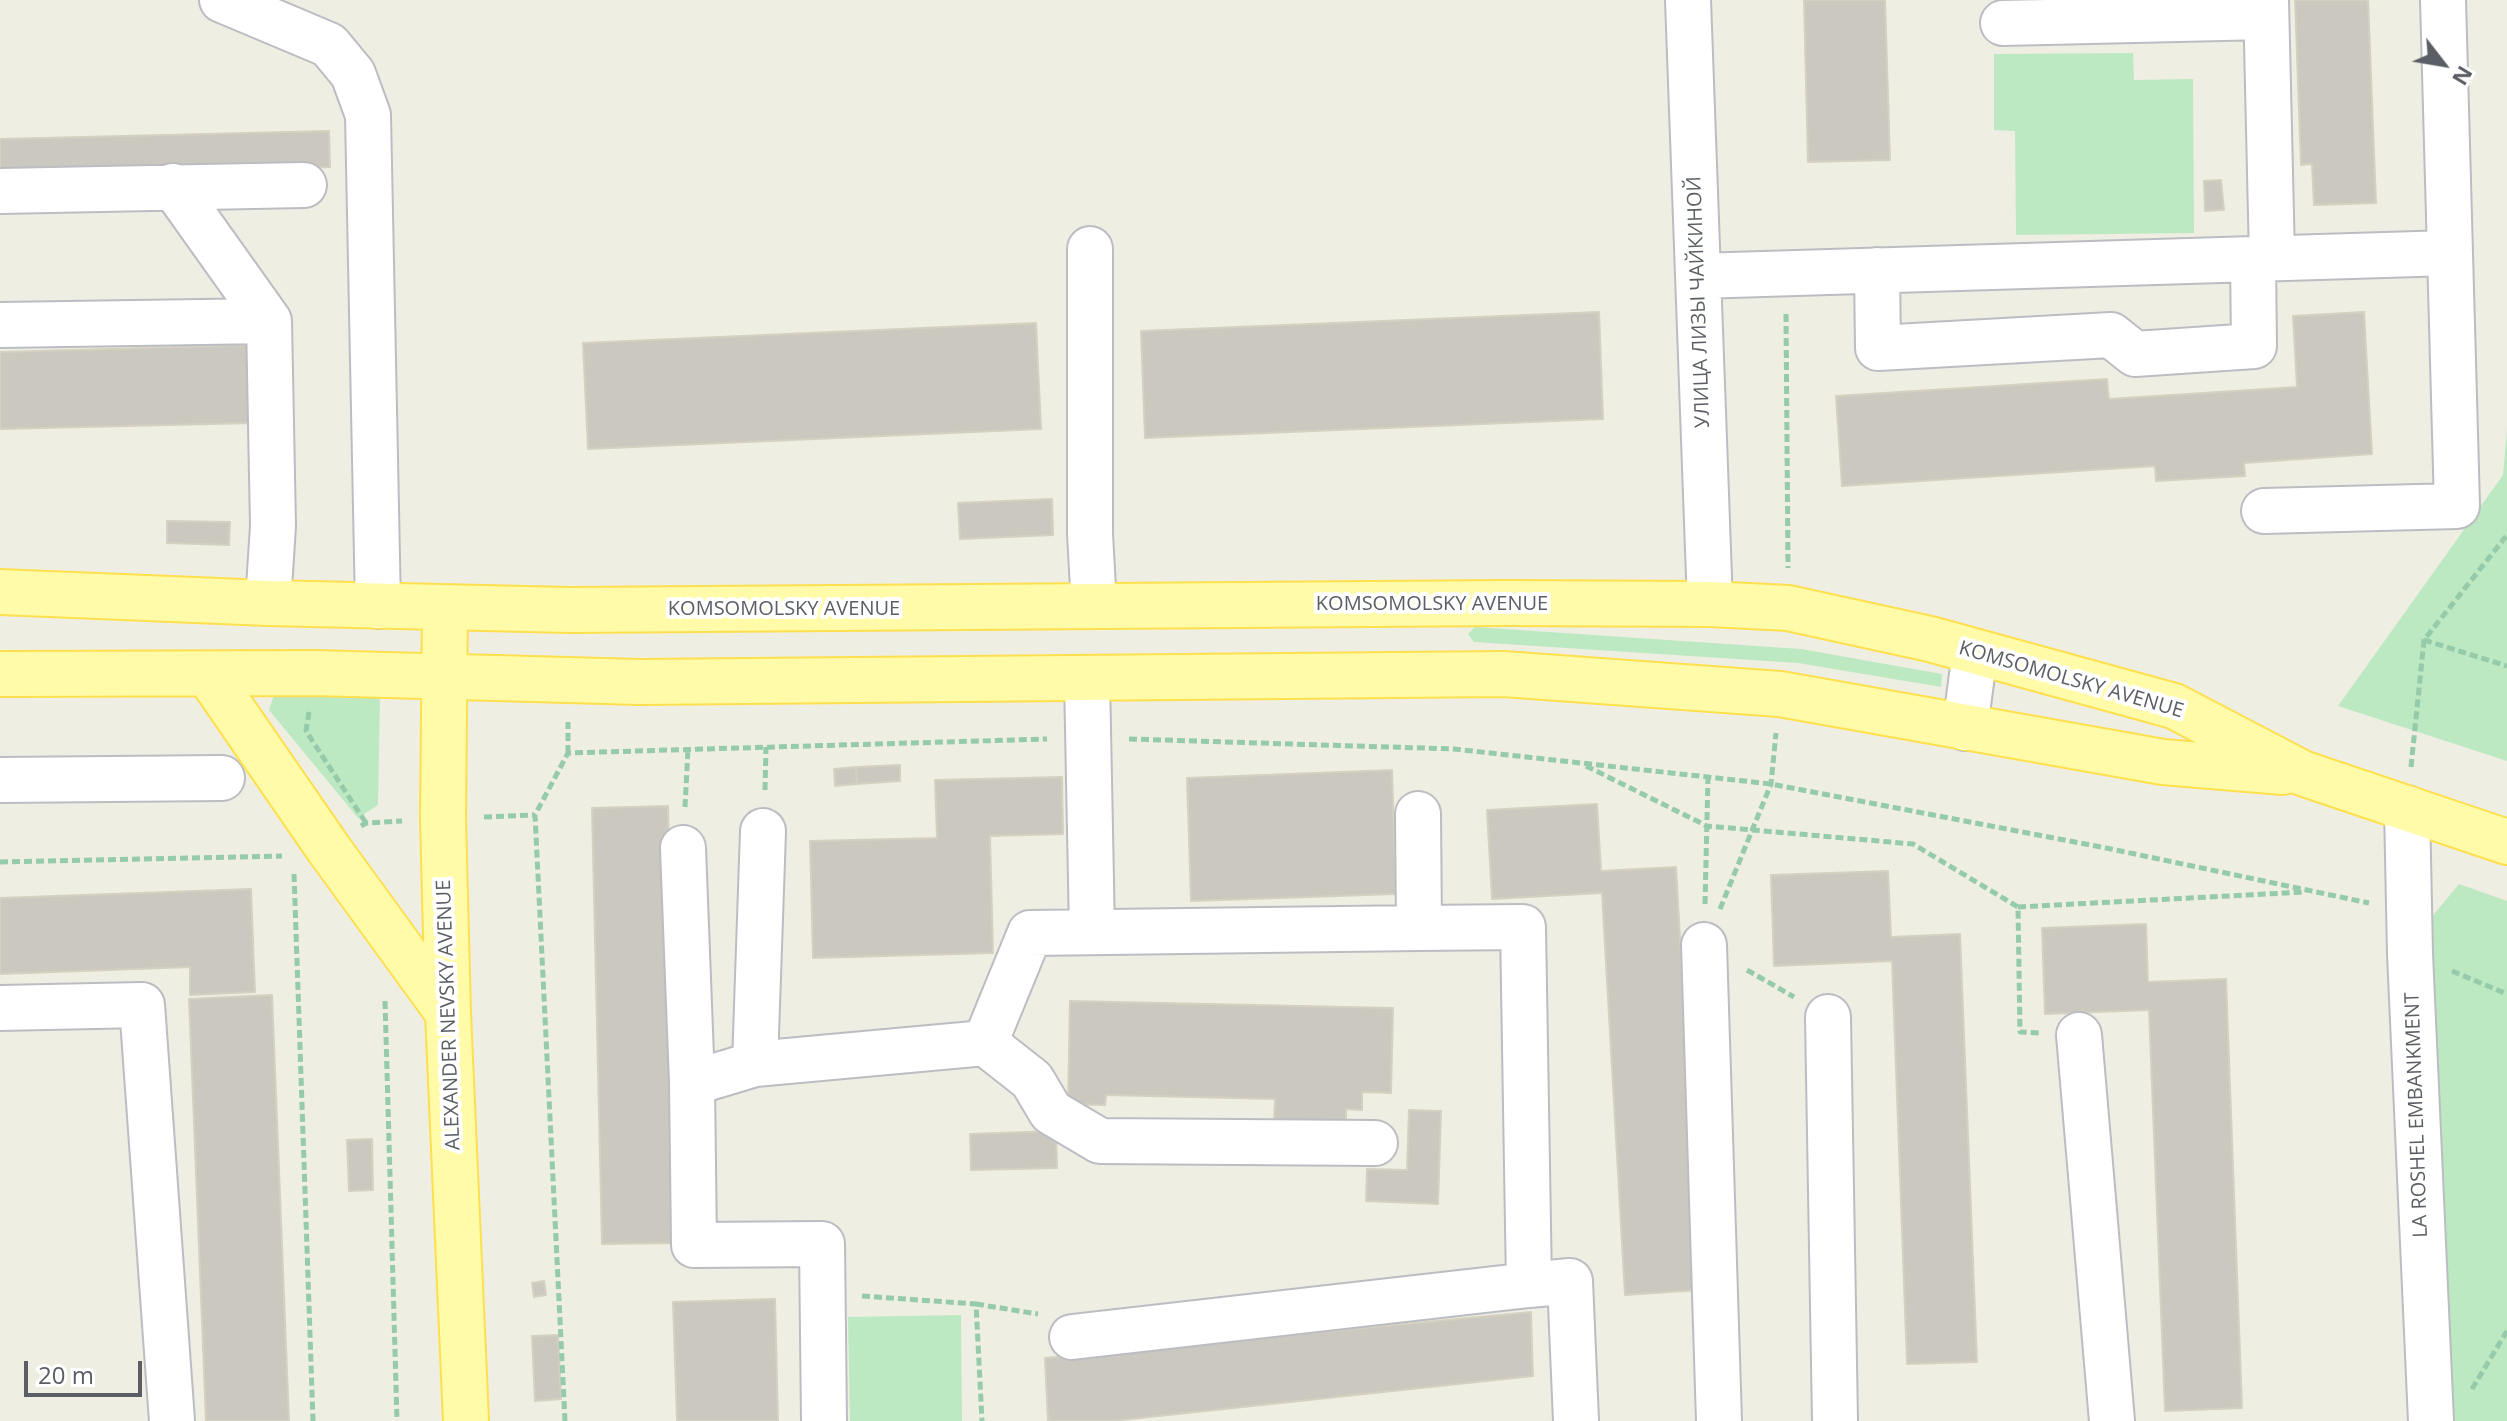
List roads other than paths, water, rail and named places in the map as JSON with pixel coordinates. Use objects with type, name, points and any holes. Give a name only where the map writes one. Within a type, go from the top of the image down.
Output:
[{"type":"main road","points":[[0,592],[445,608]]},
{"type":"main road","name":"KOMSOMOLSKY AVENUE","points":[[445,608],[584,610],[1505,603],[1710,604],[1788,608],[1930,639],[2174,706],[2302,773]]},
{"type":"main road","name":"ALEXANDER NEVSKY AVENUE","points":[[445,608],[443,818],[448,1013],[466,1421]]},
{"type":"main road","points":[[0,674],[315,673],[640,682],[1503,674],[1780,694],[2163,762],[2302,773],[2507,842]]},
{"type":"main road","points":[[208,674],[328,848],[448,1013]]},
{"type":"street","points":[[222,0],[329,45],[353,74],[368,115],[378,606]]},
{"type":"street","name":"УЛИЦА ЛИЗЫ ЧАЙКИНОЙ","points":[[1688,0],[1710,604]]},
{"type":"street","points":[[2264,511],[2457,506],[2443,0]]},
{"type":"street","points":[[1877,270],[1878,348],[2111,335],[2135,354],[2254,346],[2263,259],[2266,9],[2003,23]]},
{"type":"street","points":[[0,191],[304,185]]},
{"type":"street","points":[[173,186],[269,321],[273,526],[268,603]]},
{"type":"street","points":[[1090,249],[1090,534],[1094,606]]},
{"type":"street","points":[[1698,276],[2450,253]]},
{"type":"street","points":[[0,325],[269,321]]},
{"type":"street","points":[[1965,728],[1975,652]]},
{"type":"street","points":[[1087,678],[1092,932]]},
{"type":"street","points":[[0,780],[222,778]]},
{"type":"street","name":"LA ROSHEL EMBANKMENT","points":[[2407,808],[2431,1421]]},
{"type":"street","points":[[1418,814],[1419,928]]},
{"type":"street","points":[[755,1064],[763,831]]},
{"type":"street","points":[[683,848],[692,1083],[694,1245],[822,1244],[824,1421]]},
{"type":"street","points":[[985,1043],[1030,933],[1523,927],[1529,1285]]},
{"type":"street","points":[[1704,945],[1719,1421]]},
{"type":"street","points":[[0,1008],[142,1005],[172,1421]]},
{"type":"street","points":[[1828,1017],[1835,1421]]},
{"type":"street","points":[[2079,1035],[2112,1421]]},
{"type":"street","points":[[692,1083],[755,1064],[985,1043],[1032,1080],[1051,1112],[1100,1141],[1375,1143]]},
{"type":"street","points":[[1072,1337],[1570,1281],[1576,1421]]}]
